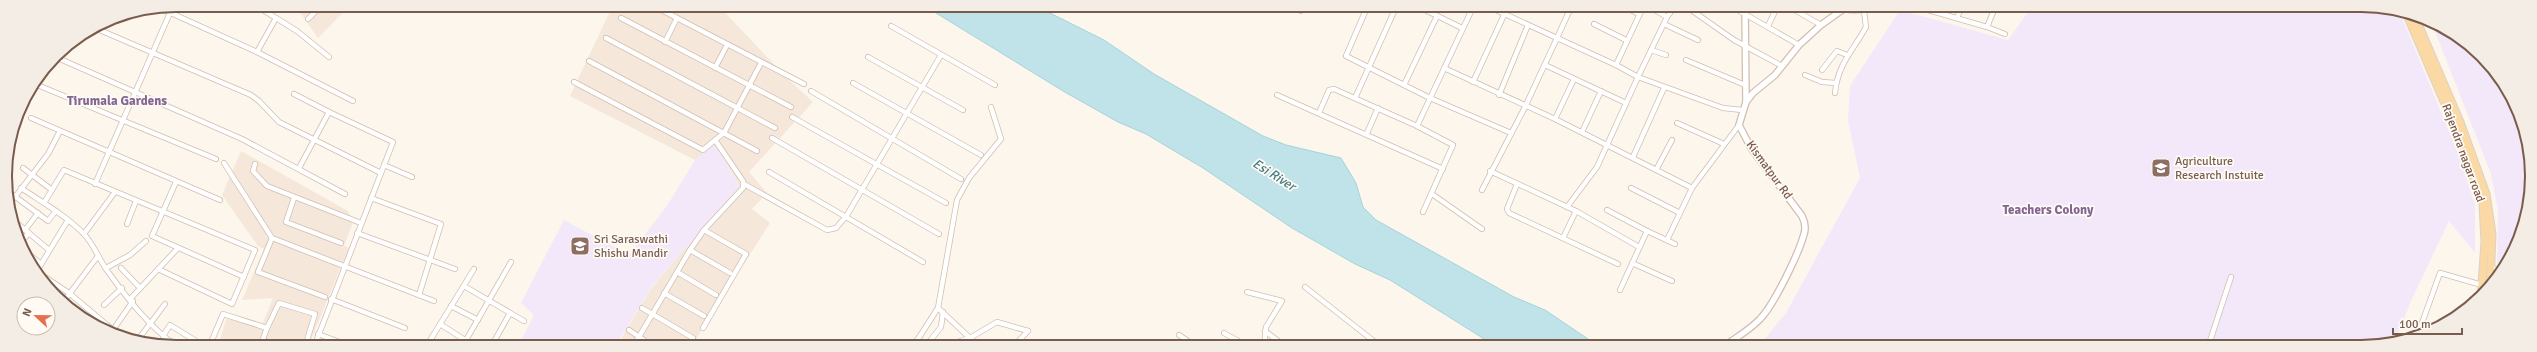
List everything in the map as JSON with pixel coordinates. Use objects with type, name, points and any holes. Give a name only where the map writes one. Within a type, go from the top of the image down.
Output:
[{"type":"main road","name":"Rajendra nagar road","points":[[2409,20],[2456,132],[2482,204],[2485,242],[2482,285]]},
{"type":"main road","name":"Rajendra nagar road","points":[[2417,22],[2460,122],[2481,177],[2492,234],[2491,276]]},
{"type":"street","points":[[266,12],[297,31],[329,57]]},
{"type":"street","points":[[308,19],[315,12]]},
{"type":"street","points":[[665,12],[804,84]]},
{"type":"street","points":[[1365,12],[1345,54],[1369,68],[1430,98],[1511,133]]},
{"type":"street","points":[[1355,98],[1394,12]]},
{"type":"street","points":[[1429,12],[1462,28]]},
{"type":"street","points":[[1417,126],[1470,12]]},
{"type":"street","points":[[1498,12],[1664,88],[1723,108],[1742,110]]},
{"type":"street","points":[[1482,190],[1490,171],[1525,107],[1569,12]]},
{"type":"street","points":[[1616,65],[1626,40],[1640,14],[1636,12]]},
{"type":"street","points":[[1660,12],[1668,16]]},
{"type":"street","points":[[1567,207],[1597,167],[1638,76],[1671,12]]},
{"type":"street","points":[[1695,12],[1727,36],[1782,66]]},
{"type":"street","points":[[1768,26],[1775,12]]},
{"type":"street","points":[[1798,12],[1821,25]]},
{"type":"street","points":[[1666,240],[1692,188],[1738,125],[1746,102],[1782,66],[1799,45],[1821,25],[1839,12]]},
{"type":"street","points":[[1835,93],[1836,83],[1846,55],[1866,26],[1864,12]]},
{"type":"street","points":[[1936,12],[1987,27],[2005,34]]},
{"type":"street","points":[[1957,18],[1959,12]]},
{"type":"street","points":[[1987,27],[1993,12]]},
{"type":"street","points":[[95,184],[170,13],[257,52],[353,101]]},
{"type":"street","points":[[1746,102],[1744,44],[1746,13],[1799,45]]},
{"type":"street","points":[[1473,82],[1504,15]]},
{"type":"street","points":[[1404,85],[1437,16]]},
{"type":"street","points":[[257,52],[276,18]]},
{"type":"street","points":[[621,18],[791,107]]},
{"type":"street","points":[[665,42],[677,18]]},
{"type":"street","points":[[1594,24],[1626,40]]},
{"type":"street","points":[[1664,24],[1698,40]]},
{"type":"street","points":[[1499,95],[1528,25]]},
{"type":"street","points":[[891,26],[994,85]]},
{"type":"street","points":[[101,30],[251,95],[260,101],[279,122],[381,172]]},
{"type":"street","points":[[606,38],[775,128]]},
{"type":"street","points":[[715,68],[727,45]]},
{"type":"street","points":[[1651,50],[1666,55]]},
{"type":"street","points":[[1822,70],[1837,51],[1846,55]]},
{"type":"street","points":[[715,140],[744,184],[827,230],[836,228],[846,217],[941,55]]},
{"type":"street","points":[[868,57],[963,110]]},
{"type":"street","points":[[61,59],[242,138],[345,194]]},
{"type":"street","points":[[1686,60],[1745,85]]},
{"type":"street","points":[[589,61],[757,151]]},
{"type":"street","points":[[574,82],[703,150],[724,133],[761,63]]},
{"type":"street","points":[[1545,65],[1626,103]]},
{"type":"street","points":[[1444,68],[1499,95],[1555,119],[1607,144],[1692,188]]},
{"type":"street","points":[[1805,75],[1822,82],[1836,83]]},
{"type":"street","points":[[1555,119],[1574,79]]},
{"type":"street","points":[[853,83],[981,155]]},
{"type":"street","points":[[39,86],[216,159]]},
{"type":"street","points":[[1319,113],[1331,88],[1417,126],[1453,145],[1423,212]]},
{"type":"street","points":[[1633,157],[1664,88]]},
{"type":"street","points":[[811,91],[961,179]]},
{"type":"street","points":[[1582,132],[1601,92]]},
{"type":"street","points":[[294,94],[393,142],[316,340]]},
{"type":"street","points":[[1277,95],[1443,169]]},
{"type":"street","points":[[917,340],[938,308],[957,200],[969,178],[1001,139],[991,107]]},
{"type":"street","points":[[1366,134],[1378,108]]},
{"type":"street","points":[[299,168],[329,112]]},
{"type":"street","points":[[792,117],[946,203]]},
{"type":"street","points":[[31,118],[220,200]]},
{"type":"street","points":[[1677,123],[1724,144]]},
{"type":"street","name":"Kismatpur Rd","points":[[1732,340],[1760,319],[1765,313],[1786,275],[1805,233],[1805,222],[1802,216],[1751,148],[1738,125]]},
{"type":"street","points":[[55,212],[48,221],[15,197],[31,174],[48,154],[60,131]]},
{"type":"street","points":[[772,138],[939,234]]},
{"type":"street","points":[[1656,170],[1672,140]]},
{"type":"street","points":[[224,163],[272,238],[434,301]]},
{"type":"street","points":[[255,164],[253,171],[267,186],[294,198],[361,223]]},
{"type":"street","points":[[384,165],[412,177]]},
{"type":"street","points":[[23,168],[52,190]]},
{"type":"street","points":[[44,203],[64,170],[255,250],[232,304],[158,269]]},
{"type":"street","points":[[1490,171],[1576,211],[1639,248]]},
{"type":"street","points":[[769,172],[923,262]]},
{"type":"street","points":[[176,182],[164,212],[152,236],[244,276]]},
{"type":"street","points":[[636,340],[690,250],[704,230],[744,184]]},
{"type":"street","points":[[1517,184],[1507,211],[1618,264]]},
{"type":"street","points":[[21,188],[68,220],[84,234],[106,268],[162,336],[168,340]]},
{"type":"street","points":[[1631,188],[1680,213]]},
{"type":"street","points":[[84,234],[115,192]]},
{"type":"street","points":[[1432,194],[1482,229]]},
{"type":"street","points":[[294,198],[286,222],[341,243]]},
{"type":"street","points":[[371,198],[441,224],[419,295]]},
{"type":"street","points":[[128,224],[136,201]]},
{"type":"street","points":[[1607,210],[1675,244]]},
{"type":"street","points":[[1564,238],[1576,211]]},
{"type":"street","points":[[23,237],[38,213]]},
{"type":"street","points":[[35,259],[41,264],[68,220]]},
{"type":"street","points":[[20,225],[49,250]]},
{"type":"street","points":[[703,328],[746,254],[704,230]]},
{"type":"street","points":[[1620,290],[1647,230]]},
{"type":"street","points":[[357,233],[455,269]]},
{"type":"street","points":[[272,238],[258,272],[325,297]]},
{"type":"street","points":[[106,268],[130,255],[146,241]]},
{"type":"street","points":[[114,328],[140,288],[178,248]]},
{"type":"street","points":[[690,250],[730,273]]},
{"type":"street","points":[[66,297],[98,256]]},
{"type":"street","points":[[440,324],[466,340],[511,262]]},
{"type":"street","points":[[1632,263],[1672,281]]},
{"type":"street","points":[[2492,267],[2495,269]]},
{"type":"street","points":[[121,268],[140,288]]},
{"type":"street","points":[[431,340],[474,269]]},
{"type":"street","points":[[677,272],[716,295]]},
{"type":"street","points":[[2420,329],[2440,273],[2482,285]]},
{"type":"street","points":[[2210,340],[2231,277]]},
{"type":"street","points":[[51,281],[69,293],[107,325]]},
{"type":"street","points":[[464,286],[524,321]]},
{"type":"street","points":[[1305,287],[1372,340]]},
{"type":"street","points":[[104,306],[122,288]]},
{"type":"street","points":[[1247,292],[1282,301],[1268,321],[1264,340]]},
{"type":"street","points":[[664,293],[704,316]]},
{"type":"street","points":[[331,299],[406,328]]},
{"type":"street","points":[[263,340],[279,303],[315,314],[307,340]]},
{"type":"street","points":[[141,336],[165,304]]},
{"type":"street","points":[[451,306],[478,320]]},
{"type":"street","points":[[642,308],[693,338]]},
{"type":"street","points":[[938,308],[970,338]]},
{"type":"street","points":[[931,340],[941,327],[943,312]]},
{"type":"street","points":[[495,340],[510,313]]},
{"type":"street","points":[[212,340],[222,314],[267,328]]},
{"type":"street","points":[[963,340],[970,338],[997,322],[1028,331],[1020,340]]},
{"type":"street","points":[[162,336],[170,325],[194,340]]},
{"type":"street","points":[[629,330],[643,340]]},
{"type":"street","points":[[1265,332],[1276,340]]},
{"type":"street","points":[[1224,333],[1236,340]]},
{"type":"street","points":[[318,334],[334,340]]},
{"type":"street","points":[[1179,335],[1186,340]]},
{"type":"shaded area","points":[[300,12],[343,12],[318,38]]},
{"type":"shaded area","points":[[610,12],[725,12],[788,79],[813,102],[749,172],[767,193],[752,209],[770,223],[695,340],[620,340],[652,287],[739,186],[716,144],[695,160],[570,96]]},
{"type":"shaded area","name":"Agriculture Research Instuite","points":[[1899,12],[1907,12],[2008,40],[2028,12],[2372,12],[2402,18],[2460,158],[2475,205],[2475,253],[2449,221],[2411,301],[2397,336],[2382,339],[1764,340],[1786,313],[1860,178],[1848,120],[1850,86]]},
{"type":"shaded area","points":[[2434,29],[2461,46],[2477,60],[2491,76],[2513,113],[2522,144],[2525,165],[2525,187],[2522,208],[2513,239],[2498,265],[2497,264],[2498,211],[2491,174]]},
{"type":"shaded area","name":"Sri Saraswathi Shishu Mandir","points":[[716,143],[739,187],[652,286],[619,340],[522,340],[534,315],[521,303],[564,220],[629,255],[667,206],[695,160]]},
{"type":"shaded area","points":[[241,151],[348,211],[353,222],[344,246],[349,248],[311,340],[220,340],[228,313],[263,323],[273,298],[242,300],[264,249],[258,246],[222,195]]},
{"type":"water","name":"Esi River","points":[[934,12],[1048,12],[1104,40],[1154,74],[1263,136],[1286,145],[1341,158],[1356,183],[1363,207],[1376,220],[1514,297],[1545,310],[1590,340],[1486,340],[1390,280],[1355,264],[1292,228],[1203,168],[1146,134],[1118,122],[1063,91]]},
{"type":"place","name":"Agriculture Research Instuite","points":[[2161,168]]},
{"type":"place","name":"Sri Saraswathi Shishu Mandir","points":[[580,246]]},
{"type":"district","name":"Tirumala Gardens","points":[[117,101]]},
{"type":"district","name":"Teachers Colony","points":[[2048,210]]}]
